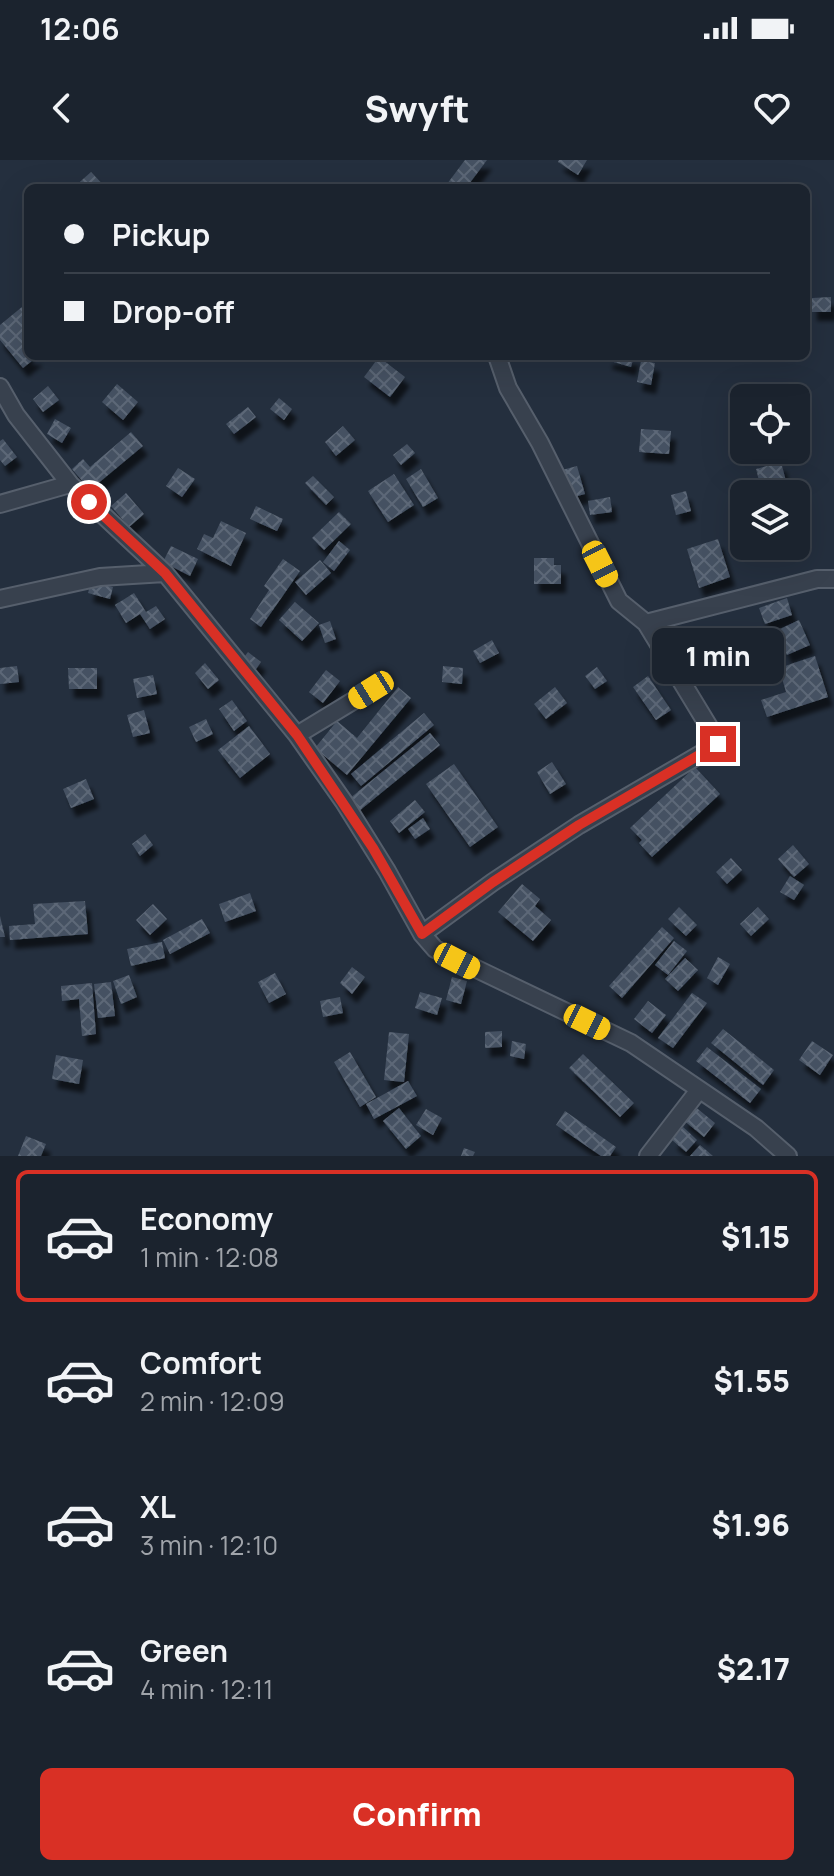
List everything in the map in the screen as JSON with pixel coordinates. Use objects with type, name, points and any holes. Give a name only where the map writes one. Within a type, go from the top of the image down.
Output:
[{"type":"street","points":[[422,934],[579,825],[718,744],[646,623],[619,601],[540,443],[508,388],[498,360]]},
{"type":"street","points":[[0,387],[16,415],[70,484],[165,573],[297,735],[373,848],[422,934],[435,949],[631,1043],[756,1128],[788,1156]]},
{"type":"street","points":[[0,504],[70,484]]},
{"type":"street","points":[[0,599],[100,577],[165,573]]},
{"type":"street","points":[[646,623],[817,579],[834,579]]},
{"type":"street","points":[[297,735],[371,690]]},
{"type":"street","points":[[648,1156],[699,1090]]},
{"type":"building","points":[[465,160],[487,160],[469,184],[447,184]]},
{"type":"building","points":[[559,160],[587,160],[578,175]]},
{"type":"building","points":[[91,172],[102,184],[78,184]]},
{"type":"building","points":[[831,297],[831,312],[812,312],[812,298]]},
{"type":"building","points":[[24,305],[24,360],[33,360],[23,368],[0,340],[0,325]]},
{"type":"building","points":[[377,360],[383,360],[405,377],[390,397],[364,377]]},
{"type":"building","points":[[607,360],[633,360],[631,367]]},
{"type":"building","points":[[641,361],[655,363],[651,385],[637,382]]},
{"type":"building","points":[[117,384],[138,402],[123,420],[102,402]]},
{"type":"building","points":[[48,386],[59,400],[43,412],[33,399]]},
{"type":"building","points":[[279,398],[292,409],[284,420],[270,409]]},
{"type":"building","points":[[248,407],[256,417],[234,434],[226,424]]},
{"type":"building","points":[[55,419],[71,428],[62,443],[47,434]]},
{"type":"building","points":[[343,426],[355,440],[336,456],[325,442]]},
{"type":"building","points":[[641,429],[671,431],[669,454],[639,452]]},
{"type":"building","points":[[131,432],[143,446],[90,490],[72,469],[83,459],[90,467]]},
{"type":"building","points":[[3,439],[17,457],[5,466],[0,460],[0,441]]},
{"type":"building","points":[[407,444],[415,453],[401,465],[393,455]]},
{"type":"building","points":[[782,464],[786,480],[759,480],[756,469]]},
{"type":"building","points":[[577,466],[585,494],[570,498],[562,470]]},
{"type":"building","points":[[178,468],[195,479],[182,497],[166,486]]},
{"type":"building","points":[[421,469],[438,498],[423,507],[406,479]]},
{"type":"building","points":[[394,474],[414,505],[388,522],[368,491]]},
{"type":"building","points":[[313,476],[334,497],[326,505],[305,483]]},
{"type":"building","points":[[686,491],[691,511],[676,515],[671,495]]},
{"type":"building","points":[[126,493],[144,514],[129,527],[111,506]]},
{"type":"building","points":[[610,497],[612,512],[590,515],[588,501]]},
{"type":"building","points":[[256,506],[283,519],[277,531],[250,519]]},
{"type":"building","points":[[339,512],[351,524],[324,550],[312,538]]},
{"type":"building","points":[[221,521],[246,533],[231,566],[197,549],[204,534],[213,538]]},
{"type":"building","points":[[718,539],[730,577],[699,588],[687,549]]},
{"type":"building","points":[[339,541],[350,550],[334,571],[323,562]]},
{"type":"building","points":[[171,546],[198,559],[190,576],[163,562]]},
{"type":"building","points":[[534,558],[554,558],[554,565],[561,565],[561,584],[534,584]]},
{"type":"building","points":[[283,559],[300,571],[261,627],[250,619],[269,590],[264,586]]},
{"type":"building","points":[[320,560],[331,573],[306,595],[295,582]]},
{"type":"building","points":[[91,582],[113,587],[110,599],[88,593]]},
{"type":"building","points":[[134,593],[146,612],[156,606],[165,619],[150,629],[140,614],[126,623],[115,605]]},
{"type":"building","points":[[787,598],[792,615],[765,624],[759,608]]},
{"type":"building","points":[[295,602],[319,623],[302,641],[279,620]]},
{"type":"building","points":[[799,620],[810,645],[787,655],[776,631]]},
{"type":"building","points":[[330,621],[336,639],[325,643],[319,625]]},
{"type":"building","points":[[492,640],[499,653],[480,663],[473,651]]},
{"type":"building","points":[[248,652],[261,662],[254,672],[241,661]]},
{"type":"building","points":[[815,656],[828,697],[767,717],[761,700],[786,692],[779,668]]},
{"type":"building","points":[[205,663],[219,680],[208,689],[195,673]]},
{"type":"building","points":[[17,666],[19,682],[0,684],[0,668]]},
{"type":"building","points":[[443,666],[463,668],[462,684],[442,682]]},
{"type":"building","points":[[597,667],[607,681],[595,689],[585,676]]},
{"type":"building","points":[[68,668],[97,668],[97,689],[69,689]]},
{"type":"building","points":[[326,670],[340,681],[323,703],[309,692]]},
{"type":"building","points":[[153,675],[157,694],[137,698],[133,679]]},
{"type":"building","points":[[648,676],[671,710],[656,720],[633,687]]},
{"type":"building","points":[[398,687],[411,698],[347,775],[315,748],[337,721],[357,738]]},
{"type":"building","points":[[555,687],[567,703],[546,719],[534,704]]},
{"type":"building","points":[[232,700],[247,721],[234,731],[219,709]]},
{"type":"building","points":[[144,710],[150,733],[133,737],[127,715]]},
{"type":"building","points":[[424,713],[434,725],[361,786],[351,774]]},
{"type":"building","points":[[206,719],[213,734],[196,742],[189,727]]},
{"type":"building","points":[[249,726],[270,754],[240,778],[218,750]]},
{"type":"building","points":[[430,733],[440,745],[359,811],[349,799]]},
{"type":"building","points":[[552,762],[566,784],[550,794],[537,772]]},
{"type":"building","points":[[454,764],[498,827],[470,847],[426,784]]},
{"type":"building","points":[[695,767],[720,794],[652,857],[630,828]]},
{"type":"building","points":[[86,779],[94,799],[71,808],[63,789]]},
{"type":"building","points":[[415,800],[425,812],[399,833],[390,821]]},
{"type":"building","points":[[423,818],[430,829],[415,839],[408,829]]},
{"type":"building","points":[[145,834],[153,845],[140,856],[132,844]]},
{"type":"building","points":[[793,845],[809,864],[794,877],[778,859]]},
{"type":"building","points":[[731,858],[742,870],[727,884],[716,872]]},
{"type":"building","points":[[790,876],[804,885],[794,900],[780,892]]},
{"type":"building","points":[[522,884],[540,899],[535,906],[551,920],[533,941],[498,912]]},
{"type":"building","points":[[250,893],[256,911],[225,922],[219,904]]},
{"type":"building","points":[[85,901],[88,934],[10,940],[9,926],[35,924],[33,904]]},
{"type":"building","points":[[153,904],[167,919],[150,935],[136,920]]},
{"type":"building","points":[[679,907],[697,925],[686,936],[668,919]]},
{"type":"building","points":[[758,907],[769,919],[751,936],[740,924]]},
{"type":"building","points":[[0,916],[5,937],[0,937]]},
{"type":"building","points":[[202,919],[210,933],[170,954],[163,940]]},
{"type":"building","points":[[662,927],[674,938],[622,998],[609,986]]},
{"type":"building","points":[[674,941],[687,951],[668,975],[655,965]]},
{"type":"building","points":[[162,942],[165,958],[131,966],[127,949]]},
{"type":"building","points":[[718,957],[730,964],[718,985],[707,978]]},
{"type":"building","points":[[685,958],[698,970],[678,991],[665,979]]},
{"type":"building","points":[[352,967],[365,977],[352,994],[340,983]]},
{"type":"building","points":[[275,973],[286,994],[269,1003],[258,982]]},
{"type":"building","points":[[129,975],[137,997],[121,1004],[113,981]]},
{"type":"building","points":[[452,977],[467,981],[461,1004],[446,1000]]},
{"type":"building","points":[[111,982],[115,1016],[98,1018],[94,984]]},
{"type":"building","points":[[92,983],[96,1034],[82,1036],[79,999],[62,1001],[61,986]]},
{"type":"building","points":[[420,992],[442,998],[437,1015],[415,1008]]},
{"type":"building","points":[[692,993],[707,1003],[673,1048],[658,1038]]},
{"type":"building","points":[[340,997],[343,1013],[323,1017],[320,1001]]},
{"type":"building","points":[[648,1001],[666,1015],[652,1033],[634,1019]]},
{"type":"building","points":[[723,1029],[774,1070],[763,1085],[711,1043]]},
{"type":"building","points":[[502,1031],[502,1047],[485,1048],[485,1032]]},
{"type":"building","points":[[389,1032],[409,1034],[404,1082],[384,1080]]},
{"type":"building","points":[[512,1041],[526,1044],[524,1059],[510,1056]]},
{"type":"building","points":[[812,1041],[833,1055],[820,1075],[799,1060]]},
{"type":"building","points":[[707,1047],[761,1089],[750,1103],[696,1061]]},
{"type":"building","points":[[350,1052],[376,1097],[360,1107],[334,1062]]},
{"type":"building","points":[[583,1054],[634,1103],[620,1117],[569,1068]]},
{"type":"building","points":[[56,1055],[83,1060],[79,1084],[52,1079]]},
{"type":"building","points":[[408,1081],[417,1096],[374,1119],[366,1104]]},
{"type":"building","points":[[693,1105],[715,1123],[704,1137],[682,1119]]},
{"type":"building","points":[[399,1108],[421,1136],[406,1149],[383,1121]]},
{"type":"building","points":[[426,1109],[442,1118],[433,1135],[416,1125]]},
{"type":"building","points":[[565,1111],[616,1147],[610,1156],[601,1156],[556,1125]]},
{"type":"building","points":[[683,1127],[697,1140],[686,1152],[672,1140]]},
{"type":"building","points":[[26,1136],[46,1144],[41,1156],[18,1156]]},
{"type":"building","points":[[700,1145],[713,1156],[690,1156]]},
{"type":"building","points":[[464,1148],[475,1152],[473,1156],[461,1156]]},
{"type":"route","points":[[89,502],[165,573],[297,735],[373,848],[422,934],[579,825],[718,744]]}]
